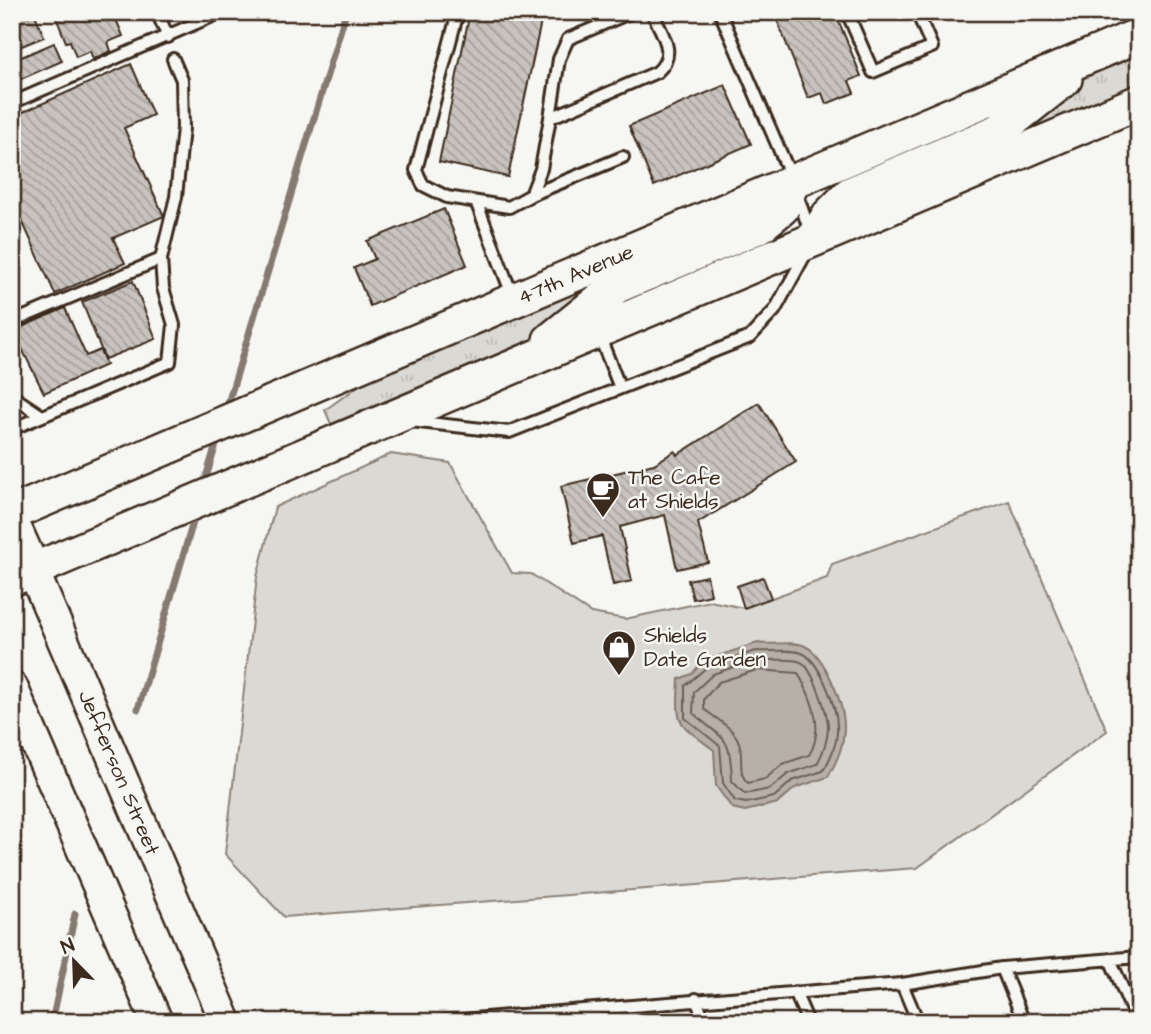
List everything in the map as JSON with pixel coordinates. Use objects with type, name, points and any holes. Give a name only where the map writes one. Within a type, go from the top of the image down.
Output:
[{"type":"main road","name":"47th Avenue","points":[[12,513],[1139,35]]},
{"type":"main road","points":[[813,240],[829,215],[850,194],[999,131],[1101,51]]},
{"type":"main road","points":[[23,575],[1139,102]]},
{"type":"main road","points":[[518,365],[617,286],[760,226],[782,208],[793,181]]},
{"type":"main road","name":"Jefferson Street","points":[[12,523],[23,575],[226,1022]]},
{"type":"main road","points":[[12,687],[23,744],[156,1022]]},
{"type":"lane","points":[[157,12],[168,37]]},
{"type":"lane","points":[[12,103],[222,12]]},
{"type":"lane","points":[[458,12],[416,170],[423,185],[447,197],[477,204],[509,207],[622,157]]},
{"type":"lane","points":[[531,195],[541,169],[559,59],[568,39],[632,12]]},
{"type":"lane","points":[[550,118],[657,72],[667,63],[669,52],[652,12]]},
{"type":"lane","points":[[390,419],[509,432],[750,337],[775,310],[813,240],[793,181],[720,12]]},
{"type":"lane","points":[[847,12],[873,72],[932,47],[917,12]]},
{"type":"lane","points":[[12,429],[170,362],[174,325],[163,288],[161,259],[176,197],[183,128],[182,80],[173,59]]},
{"type":"lane","points":[[477,204],[514,300]]},
{"type":"lane","points":[[12,323],[161,259]]},
{"type":"lane","points":[[597,331],[620,388]]},
{"type":"lane","points":[[12,396],[42,416]]},
{"type":"lane","points":[[437,1022],[902,984],[1002,968],[1139,957]]},
{"type":"lane","points":[[1110,959],[1137,1022]]},
{"type":"lane","points":[[1002,968],[1024,1022]]},
{"type":"lane","points":[[902,984],[918,1022]]},
{"type":"lane","points":[[795,992],[808,1022]]},
{"type":"lane","points":[[696,999],[705,1022]]},
{"type":"lane","points":[[594,1011],[599,1022]]},
{"type":"green space","points":[[1139,55],[1139,83],[1038,126],[1033,116],[1086,77]]},
{"type":"green space","points":[[581,290],[585,299],[528,341],[331,424],[325,410],[361,384]]},
{"type":"green space","points":[[391,454],[450,463],[512,573],[531,574],[591,613],[625,619],[710,601],[744,608],[827,578],[832,564],[1009,501],[1107,731],[917,868],[284,917],[225,854],[257,577],[275,507]]},
{"type":"water","points":[[757,643],[794,643],[805,646],[820,659],[837,694],[844,733],[839,753],[828,777],[795,788],[778,803],[745,811],[732,808],[716,786],[714,750],[692,734],[682,722],[678,706],[679,679],[692,674],[703,661]]},
{"type":"building","points":[[12,12],[34,12],[44,37],[12,50]]},
{"type":"building","points":[[54,12],[113,12],[123,36],[108,42],[111,51],[93,59],[90,51],[76,57],[70,41],[66,42]]},
{"type":"building","points":[[470,12],[543,12],[508,177],[439,162]]},
{"type":"building","points":[[774,12],[835,12],[861,76],[849,81],[854,93],[826,104],[822,93],[808,98]]},
{"type":"building","points":[[54,43],[62,61],[12,83],[12,61]]},
{"type":"building","points":[[131,64],[153,115],[124,128],[164,216],[113,238],[125,263],[55,294],[15,205],[12,206],[12,117]]},
{"type":"building","points":[[725,85],[751,144],[654,186],[629,126]]},
{"type":"building","points":[[444,209],[467,265],[370,306],[354,268],[375,259],[367,241]]},
{"type":"building","points":[[133,281],[156,339],[105,359],[82,302]]},
{"type":"building","points":[[65,308],[86,356],[100,350],[106,365],[44,393],[13,331]]},
{"type":"building","points":[[759,403],[796,462],[698,523],[708,562],[677,569],[665,515],[620,527],[632,581],[613,585],[602,536],[574,543],[561,486],[654,464],[675,451],[677,455]]},
{"type":"building","points":[[707,576],[711,595],[693,599],[688,580]]},
{"type":"building","points":[[763,577],[771,598],[744,608],[737,586]]},
{"type":"waterway","points":[[226,410],[346,12]]},
{"type":"waterway","points":[[203,487],[218,438]]},
{"type":"waterway","points":[[138,709],[196,512]]},
{"type":"waterway","points":[[52,1022],[75,914]]},
{"type":"place","name":"The Cafe at Shields","points":[[603,519]]},
{"type":"place","name":"Shields Date Garden","points":[[619,677]]}]
